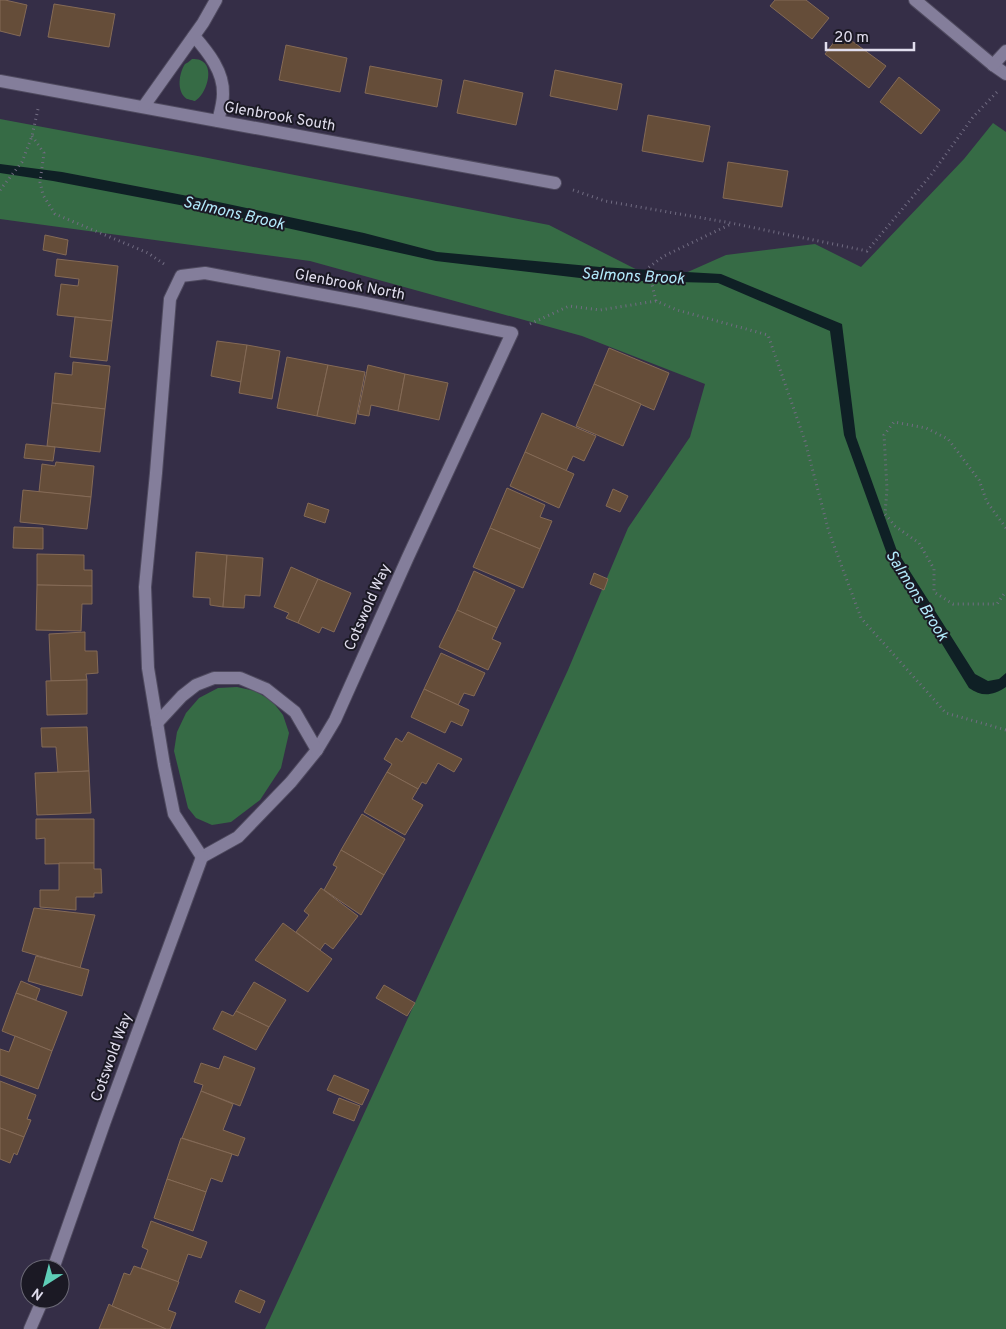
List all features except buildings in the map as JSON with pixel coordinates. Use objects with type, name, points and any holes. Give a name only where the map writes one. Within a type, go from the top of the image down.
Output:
[{"type":"street","points":[[144,106],[194,36],[216,0]]},
{"type":"street","points":[[915,0],[1006,74]]},
{"type":"street","points":[[194,36],[210,54],[220,78],[223,94],[218,121]]},
{"type":"street","points":[[993,65],[1006,51]]},
{"type":"street","name":"Glenbrook South","points":[[0,81],[555,183]]},
{"type":"street","name":"Glenbrook North","points":[[181,276],[205,274],[361,302],[512,333]]},
{"type":"street","points":[[181,276],[170,299],[145,587],[148,668],[174,814],[202,857]]},
{"type":"street","name":"Cotswold Way","points":[[57,1259],[202,857],[238,837],[291,782],[317,750],[335,720],[512,333]]},
{"type":"street","points":[[157,723],[182,696],[196,685],[214,678],[240,678],[266,689],[295,712],[317,750]]},
{"type":"street","points":[[30,1329],[39,1309]]},
{"type":"path","points":[[0,190],[22,162],[32,136],[42,88]]},
{"type":"path","points":[[555,183],[605,201],[731,223],[867,251],[931,174],[973,117],[999,90]]},
{"type":"path","points":[[32,136],[44,153],[40,182],[44,195],[55,214],[148,253],[181,276]]},
{"type":"path","points":[[656,301],[648,268],[664,256],[731,223]]},
{"type":"path","points":[[512,333],[569,306],[600,310],[656,301],[677,310],[768,335],[805,441],[829,532],[861,618],[946,713],[1006,730]]},
{"type":"path","points":[[1006,528],[987,502],[979,480],[948,439],[926,428],[894,422],[884,435],[887,490],[885,514],[895,526],[918,543],[934,569],[934,592],[953,604],[997,604],[1006,591]]},
{"type":"green space","points":[[192,59],[205,63],[208,68],[206,87],[195,101],[187,99],[181,92],[180,87],[180,77],[183,68]]},
{"type":"green space","points":[[0,119],[549,225],[663,283],[726,255],[815,244],[861,267],[964,159],[993,123],[1006,132],[1006,1329],[265,1329],[568,670],[628,528],[690,437],[705,384],[582,336],[310,261],[0,219]]},
{"type":"green space","points":[[237,687],[255,691],[272,701],[283,715],[289,733],[281,768],[260,800],[231,822],[212,825],[196,818],[188,808],[174,751],[177,732],[186,713],[199,698],[218,688]]},
{"type":"water","name":"Salmons Brook","points":[[0,164],[62,172],[209,200],[364,233],[437,252],[600,267],[721,274],[842,324],[856,437],[897,551],[975,674],[988,681],[999,679],[1006,673],[1006,687],[992,694],[978,693],[969,688],[887,554],[844,435],[830,331],[718,283],[597,280],[436,261],[206,210],[0,173]]}]
